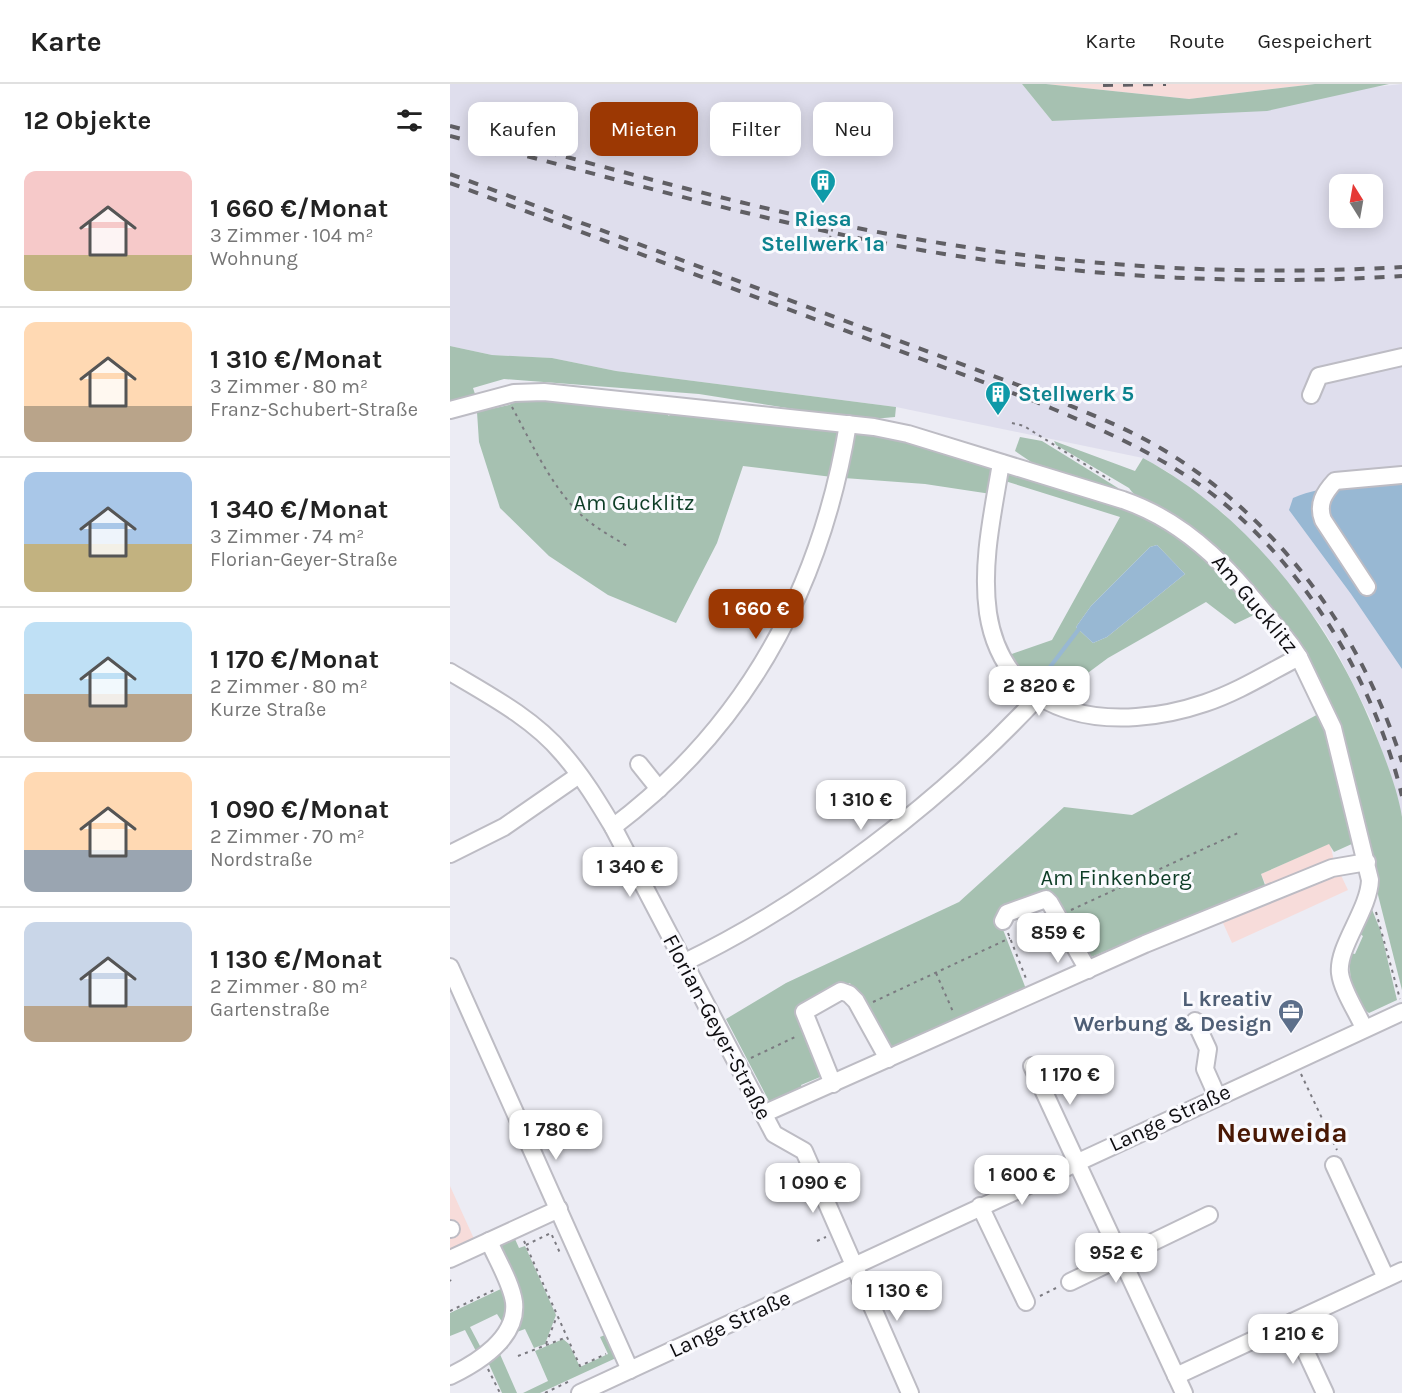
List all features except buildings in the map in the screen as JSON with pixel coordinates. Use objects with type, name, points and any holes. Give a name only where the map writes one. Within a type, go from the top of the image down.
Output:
[{"type":"street","points":[[1311,395],[1319,376],[1402,357]]},
{"type":"street","name":"Am Gucklitz","points":[[450,410],[505,395],[554,392],[848,424],[893,431],[1123,500],[1165,518],[1214,554],[1232,572],[1299,657],[1333,728],[1367,862],[1369,895],[1345,951],[1340,972],[1364,1028]]},
{"type":"street","points":[[613,827],[659,789],[694,754],[737,703],[757,674],[789,616],[814,557],[837,485],[848,424]]},
{"type":"street","points":[[1000,463],[988,552],[986,585],[988,613],[998,648],[1007,668],[1018,682],[1038,697],[1093,716],[1124,719],[1147,717],[1212,701],[1299,657]]},
{"type":"street","points":[[1367,587],[1323,520],[1319,510],[1322,500],[1335,481],[1402,475]]},
{"type":"street","name":"Florian-Geyer-Straße","points":[[450,672],[539,730],[562,753],[579,775],[613,827],[763,1114],[780,1140],[804,1151],[853,1265]]},
{"type":"street","points":[[683,963],[783,906],[878,840],[955,778],[1038,697]]},
{"type":"street","points":[[639,764],[659,789]]},
{"type":"street","points":[[450,854],[504,827],[579,775]]},
{"type":"street","points":[[763,1114],[1088,970],[1332,868],[1367,862]]},
{"type":"street","points":[[1003,921],[1007,913],[1046,899],[1088,970]]},
{"type":"street","points":[[450,967],[630,1370]]},
{"type":"street","points":[[833,1083],[804,1012],[842,991],[849,994],[860,1008],[888,1059]]},
{"type":"street","name":"Lange Straße","points":[[580,1393],[1402,1012]]},
{"type":"street","points":[[1196,1021],[1208,1049],[1205,1069],[1218,1096]]},
{"type":"street","points":[[1032,1066],[1184,1393]]},
{"type":"street","points":[[1334,1165],[1386,1278]]},
{"type":"street","points":[[980,1206],[1026,1302]]},
{"type":"street","points":[[450,1259],[559,1209]]},
{"type":"street","points":[[1070,1282],[1209,1215]]},
{"type":"street","points":[[450,1376],[483,1358],[504,1334],[513,1315],[514,1304],[489,1241]]},
{"type":"street","points":[[853,1265],[910,1393]]},
{"type":"street","points":[[1176,1376],[1402,1270]]},
{"type":"street","points":[[1293,1322],[1325,1393]]},
{"type":"path","points":[[828,246],[837,210]]},
{"type":"path","points":[[505,395],[548,471],[573,506],[601,530],[629,547]]},
{"type":"path","points":[[1012,423],[1024,426],[1117,484],[1124,492],[1123,500]]},
{"type":"path","points":[[1057,916],[1238,833]]},
{"type":"path","points":[[1369,895],[1380,919],[1402,1004]]},
{"type":"path","points":[[1003,921],[1033,994]]},
{"type":"path","points":[[860,1008],[1010,938]]},
{"type":"path","points":[[936,973],[960,1028]]},
{"type":"path","points":[[736,1064],[811,1030]]},
{"type":"path","points":[[1294,1061],[1339,1156],[1334,1165]]},
{"type":"path","points":[[518,1228],[580,1366],[606,1354],[602,1344]]},
{"type":"path","points":[[526,1245],[551,1233],[560,1253],[557,1255]]},
{"type":"path","points":[[1026,1302],[1070,1282]]},
{"type":"path","points":[[450,1311],[507,1284]]},
{"type":"path","points":[[546,1344],[557,1316]]},
{"type":"path","points":[[518,1356],[567,1337]]},
{"type":"path","points":[[483,1358],[500,1393]]},
{"type":"shaded area","points":[[450,84],[1022,84],[1052,121],[1402,84],[1402,817],[1372,722],[1338,654],[1321,626],[1276,569],[1223,513],[1168,472],[1143,458],[896,407],[616,371],[552,358],[492,355],[450,346]]},
{"type":"shaded area","points":[[1046,84],[1315,84],[1189,99]]},
{"type":"shaded area","points":[[1330,843],[1334,861],[1268,890],[1261,874]]},
{"type":"shaded area","points":[[1339,871],[1348,890],[1232,943],[1223,923]]},
{"type":"shaded area","points":[[450,1186],[475,1241],[450,1252]]},
{"type":"green space","points":[[1022,84],[1046,84],[1189,99],[1315,84],[1389,84],[1267,111],[1052,121]]},
{"type":"green space","points":[[450,346],[492,355],[552,358],[616,371],[896,407],[895,417],[862,420],[699,394],[504,379],[473,388],[475,394],[450,401]]},
{"type":"green space","name":"Am Gucklitz","points":[[524,397],[661,409],[669,416],[673,410],[835,429],[838,434],[832,477],[743,466],[717,543],[676,623],[608,595],[549,556],[500,508],[479,442],[477,412],[509,405]]},
{"type":"green space","points":[[854,433],[879,434],[993,467],[991,494],[925,484],[844,478]]},
{"type":"green space","points":[[1020,437],[1042,441],[1118,488],[1112,491],[1040,468],[1015,451]]},
{"type":"green space","points":[[1054,441],[1135,471],[1143,458],[1183,482],[1220,511],[1254,544],[1286,579],[1314,617],[1361,700],[1386,761],[1400,808],[1402,817],[1402,990],[1377,891],[1362,811],[1328,702],[1181,521],[1146,502],[1129,488],[1056,445]]},
{"type":"green space","points":[[1009,471],[1100,499],[1175,531],[1260,612],[1235,624],[1206,602],[1108,658],[1054,698],[1047,692],[1051,684],[1046,681],[1039,687],[1032,684],[1009,655],[1052,640],[1120,517],[1005,481]],"holes":[[[1157,545],[1185,574],[1107,637],[1093,643],[1076,627],[1091,606],[1150,547]]]},
{"type":"green space","name":"Am Finkenberg","points":[[1322,712],[1354,843],[1334,852],[1329,844],[1261,874],[1265,885],[1089,958],[1082,952],[1049,891],[997,914],[1026,989],[893,1052],[882,1045],[850,983],[798,1006],[825,1075],[801,1085],[803,1090],[770,1103],[726,1019],[786,983],[959,902],[1064,807],[1132,815]]},
{"type":"green space","points":[[1371,907],[1381,932],[1397,1000],[1369,1013],[1358,1001],[1352,986],[1350,969],[1351,953],[1355,954],[1363,936],[1360,934]]},
{"type":"green space","points":[[515,1239],[519,1248],[525,1246],[556,1315],[545,1344],[534,1348],[525,1329],[514,1333],[499,1250],[502,1243]]},
{"type":"green space","points":[[505,1287],[511,1297],[504,1325],[497,1314],[470,1327],[480,1346],[488,1341],[491,1344],[478,1355],[465,1330],[450,1336],[450,1313]]},
{"type":"green space","points":[[605,1335],[616,1358],[540,1393],[523,1393],[548,1381],[535,1351],[563,1339],[569,1344],[580,1367],[608,1354],[600,1337]]},
{"type":"green space","points":[[505,1343],[508,1348],[499,1352],[517,1393],[502,1393],[488,1362]]},
{"type":"water","points":[[1402,481],[1402,669],[1351,594],[1289,510],[1293,498],[1306,493],[1347,485]]},
{"type":"water","points":[[1157,545],[1185,574],[1107,637],[1093,643],[1076,627],[1091,606],[1150,547]]},
{"type":"waterway","points":[[1050,667],[1079,629]]},
{"type":"railway","points":[[1103,85],[1166,84]]},
{"type":"railway","points":[[450,126],[782,212],[957,246],[1147,266],[1274,271],[1402,267]]},
{"type":"railway","points":[[450,136],[810,228],[990,261],[1166,277],[1284,280],[1402,276]]},
{"type":"railway","points":[[450,174],[1034,391],[1115,425],[1162,449],[1204,477],[1243,509],[1279,545],[1311,584],[1339,625],[1364,669],[1385,715],[1402,762]]},
{"type":"railway","points":[[450,183],[1034,401],[1120,439],[1181,472],[1236,514],[1270,547],[1328,623],[1373,708],[1402,796]]},
{"type":"place","name":"Riesa Stellwerk 1a","points":[[823,205]]},
{"type":"place","name":"Stellwerk 5","points":[[998,417]]},
{"type":"place","name":"L kreativ Werbung & Design","points":[[1291,1035]]},
{"type":"district","name":"Neuweida","points":[[1282,1132]]}]
